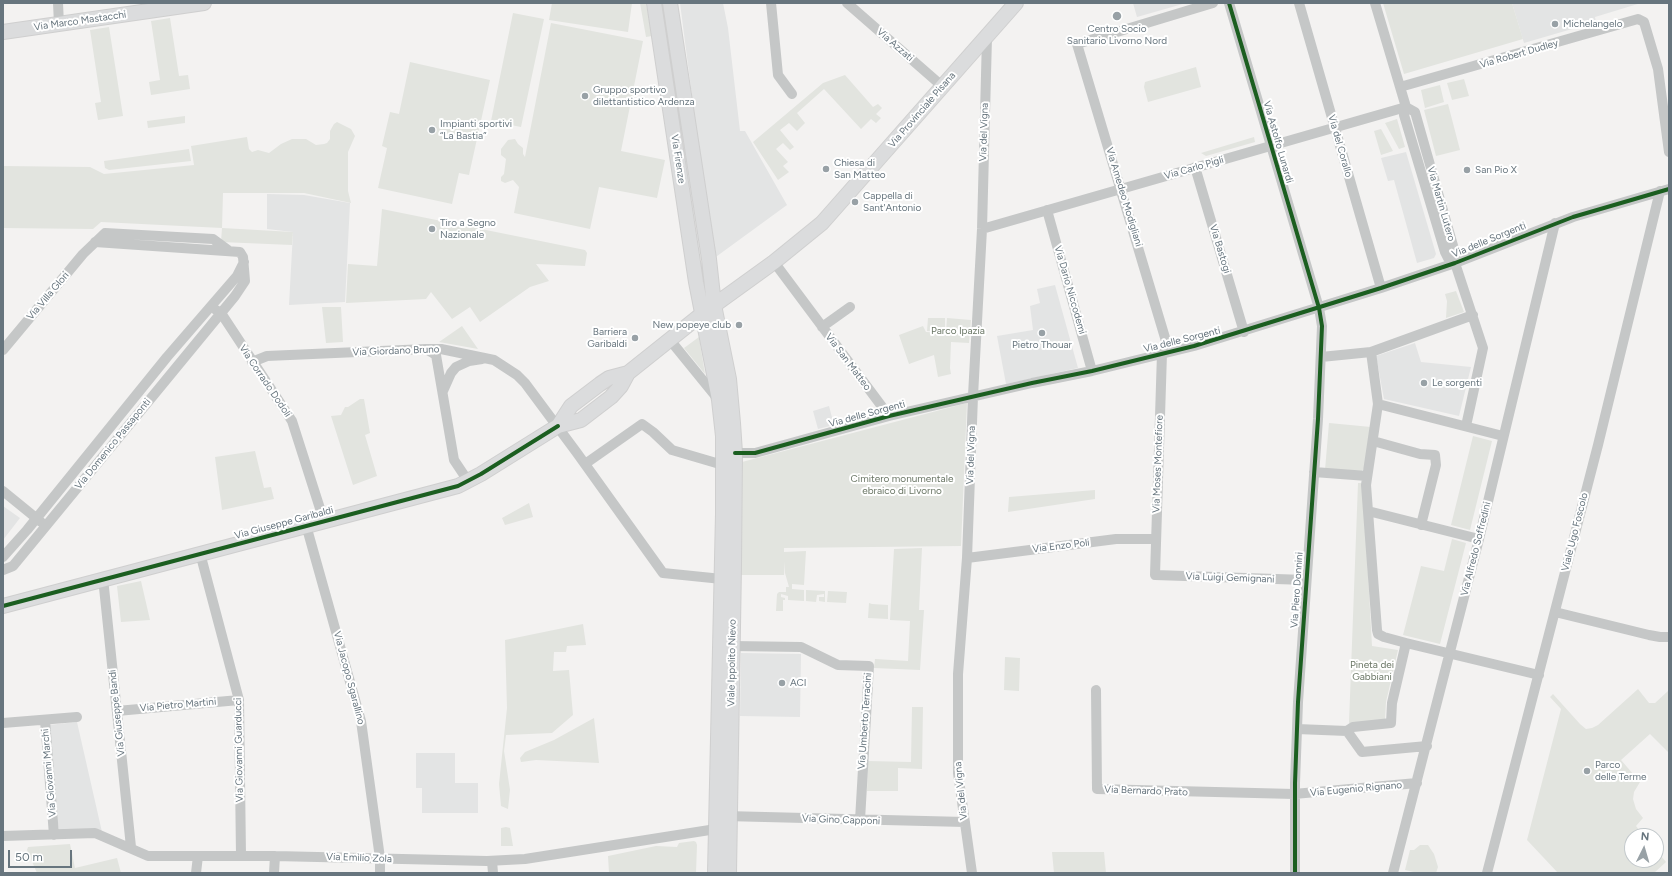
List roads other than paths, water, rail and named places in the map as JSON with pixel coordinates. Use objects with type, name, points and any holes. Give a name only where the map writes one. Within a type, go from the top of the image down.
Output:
[{"type":"main road","name":"Via Marco Mastacchi","points":[[3,32],[204,3]]},
{"type":"main road","name":"Via Firenze","points":[[654,3],[702,314],[719,400]]},
{"type":"main road","name":"Via Firenze","points":[[670,3],[709,259],[714,305],[729,379],[735,453]]},
{"type":"main road","name":"Via Provinciale Pisana","points":[[558,426],[571,406],[609,378],[628,373],[702,314],[774,262],[822,224],[987,36],[1014,3]]},
{"type":"main road","name":"Viale Ippolito Nievo","points":[[719,400],[723,436],[721,820],[729,873]]},
{"type":"main road","name":"Via Giuseppe Garibaldi","points":[[3,606],[103,578],[458,486],[558,426]]},
{"type":"main road","name":"Viale Ippolito Nievo","points":[[715,873],[721,820],[732,646],[735,453]]},
{"type":"street","points":[[58,3],[59,24]]},
{"type":"street","points":[[771,3],[778,75],[792,94]]},
{"type":"street","name":"Via Azzati","points":[[847,3],[942,86]]},
{"type":"street","name":"Via Amedeo Modigliani","points":[[1165,352],[1121,189],[1078,44],[1213,3]]},
{"type":"street","name":"Via Astolfo Lunardi","points":[[1229,3],[1319,308]]},
{"type":"street","name":"Via del Corallo","points":[[1299,3],[1381,288]]},
{"type":"street","name":"Via Martin Lutero","points":[[1375,3],[1406,106],[1415,112],[1454,249],[1455,263]]},
{"type":"street","name":"Via Robert Dudley","points":[[1400,87],[1638,19],[1644,22],[1658,69],[1669,152]]},
{"type":"street","name":"Via del Vigna","points":[[972,873],[958,773],[958,681],[968,558],[973,396],[982,229],[987,36]]},
{"type":"street","name":"Via Carlo Pigli","points":[[982,229],[1406,106]]},
{"type":"street","name":"Via Bastogi","points":[[1195,167],[1244,332]]},
{"type":"street","name":"Via delle Sorgenti","points":[[735,453],[755,453],[889,416],[973,396],[1092,371],[1244,332],[1455,263],[1555,224],[1616,203],[1665,190]]},
{"type":"street","name":"Viale Ugo Foscolo","points":[[1487,873],[1624,341],[1665,190]]},
{"type":"street","name":"Via Dario Niccodemi","points":[[1047,210],[1092,371]]},
{"type":"street","name":"Via Alfredo Soffredini","points":[[1393,873],[1427,746],[1449,653],[1479,539],[1555,224]]},
{"type":"street","name":"Via Villa Glori","points":[[3,350],[63,278],[105,233],[208,238],[218,241],[228,250],[240,252],[244,262]]},
{"type":"street","points":[[208,308],[237,276],[244,262]]},
{"type":"street","points":[[208,308],[213,308],[221,313],[246,281],[244,262]]},
{"type":"street","name":"Via San Matteo","points":[[774,262],[889,416]]},
{"type":"street","name":"Via delle Sorgenti","points":[[1455,263],[1483,348],[1466,426]]},
{"type":"street","name":"Via San Matteo","points":[[822,327],[850,307]]},
{"type":"street","name":"Via Domenico Passaponti","points":[[3,557],[208,308]]},
{"type":"street","name":"Via Piero Donnini","points":[[1295,873],[1294,794],[1306,580],[1321,357],[1322,326],[1319,308]]},
{"type":"street","name":"Via Domenico Passaponti","points":[[3,570],[13,566],[221,313]]},
{"type":"street","name":"Via Corrado Dodoli","points":[[221,313],[292,421],[324,521]]},
{"type":"street","points":[[1321,357],[1371,352],[1473,315]]},
{"type":"street","points":[[670,340],[719,400]]},
{"type":"street","points":[[426,349],[436,355],[454,460],[468,481]]},
{"type":"street","name":"Via Giordano Bruno","points":[[252,362],[267,356],[426,349],[441,349],[488,358],[521,378],[558,426],[663,573],[722,579]]},
{"type":"street","name":"Via Moses Montefiore","points":[[1155,575],[1165,352]]},
{"type":"street","points":[[1371,352],[1378,404],[1367,476],[1368,511],[1378,633],[1384,637],[1539,675]]},
{"type":"street","points":[[443,391],[451,373],[456,367],[469,361],[488,358]]},
{"type":"street","points":[[1378,404],[1503,436]]},
{"type":"street","points":[[585,464],[642,424],[672,450],[723,465]]},
{"type":"street","points":[[1373,441],[1420,454],[1434,455],[1436,465],[1421,525]]},
{"type":"street","points":[[1314,472],[1367,476]]},
{"type":"street","points":[[3,491],[46,526]]},
{"type":"street","points":[[1368,511],[1479,539]]},
{"type":"street","name":"Via Jacopo Sgarallino","points":[[306,525],[362,721],[380,858],[380,873]]},
{"type":"street","name":"Via Enzo Poli","points":[[968,558],[1116,539],[1156,539]]},
{"type":"street","name":"Via Giovanni Guarducci","points":[[200,553],[240,700],[241,856]]},
{"type":"street","name":"Via Luigi Gemignani","points":[[1155,575],[1306,580]]},
{"type":"street","name":"Via Giuseppe Bandi","points":[[103,578],[131,847]]},
{"type":"street","points":[[1555,612],[1648,635],[1669,637]]},
{"type":"street","points":[[1297,729],[1347,731],[1353,727],[1391,723],[1392,703],[1406,642]]},
{"type":"street","name":"Via Umberto Terracini","points":[[732,646],[801,647],[838,665],[869,666],[860,820]]},
{"type":"street","name":"Via Bernardo Prato","points":[[1096,690],[1097,789],[1294,794]]},
{"type":"street","name":"Via Pietro Martini","points":[[117,711],[240,700]]},
{"type":"street","name":"Via Giovanni Marchi","points":[[54,835],[45,720],[77,717]]},
{"type":"street","points":[[3,723],[45,720]]},
{"type":"street","points":[[1347,731],[1362,752],[1427,746]]},
{"type":"street","name":"Via Eugenio Rignano","points":[[1294,794],[1417,784]]},
{"type":"street","name":"Via Emilio Zola","points":[[3,836],[95,833],[131,847],[148,856],[275,856],[492,861],[526,859],[721,820]]},
{"type":"street","name":"Via Gino Capponi","points":[[721,820],[965,822]]},
{"type":"street","points":[[196,873],[198,856]]},
{"type":"street","points":[[274,873],[275,856]]},
{"type":"street","points":[[492,861],[493,873]]},
{"type":"place","name":"Centro Socio Sanitario Livorno Nord","points":[[1117,16]]},
{"type":"place","name":"Michelangelo","points":[[1555,24]]},
{"type":"place","name":"Gruppo sportivo dilettantistico Ardenza","points":[[585,96]]},
{"type":"place","name":"Impianti sportivi “La Bastia”","points":[[432,130]]},
{"type":"place","name":"Chiesa di San Matteo","points":[[826,169]]},
{"type":"place","name":"San Pio X","points":[[1467,170]]},
{"type":"place","name":"Cappella di Sant'Antonio","points":[[855,202]]},
{"type":"place","name":"Tiro a Segno Nazionale","points":[[432,229]]},
{"type":"place","name":"New popeye club","points":[[739,325]]},
{"type":"place","name":"Pietro Thouar","points":[[1042,333]]},
{"type":"place","name":"Barriera Garibaldi","points":[[635,338]]},
{"type":"place","name":"Le sorgenti","points":[[1424,383]]},
{"type":"place","name":"ACI","points":[[782,683]]},
{"type":"place","name":"Parco delle Terme","points":[[1587,771]]},
{"type":"park label","name":"Parco Ipazia","points":[[958,331]]},
{"type":"park label","name":"Cimitero monumentale ebraico di Livorno","points":[[902,484]]},
{"type":"park label","name":"Pineta dei Gabbiani","points":[[1372,670]]}]
